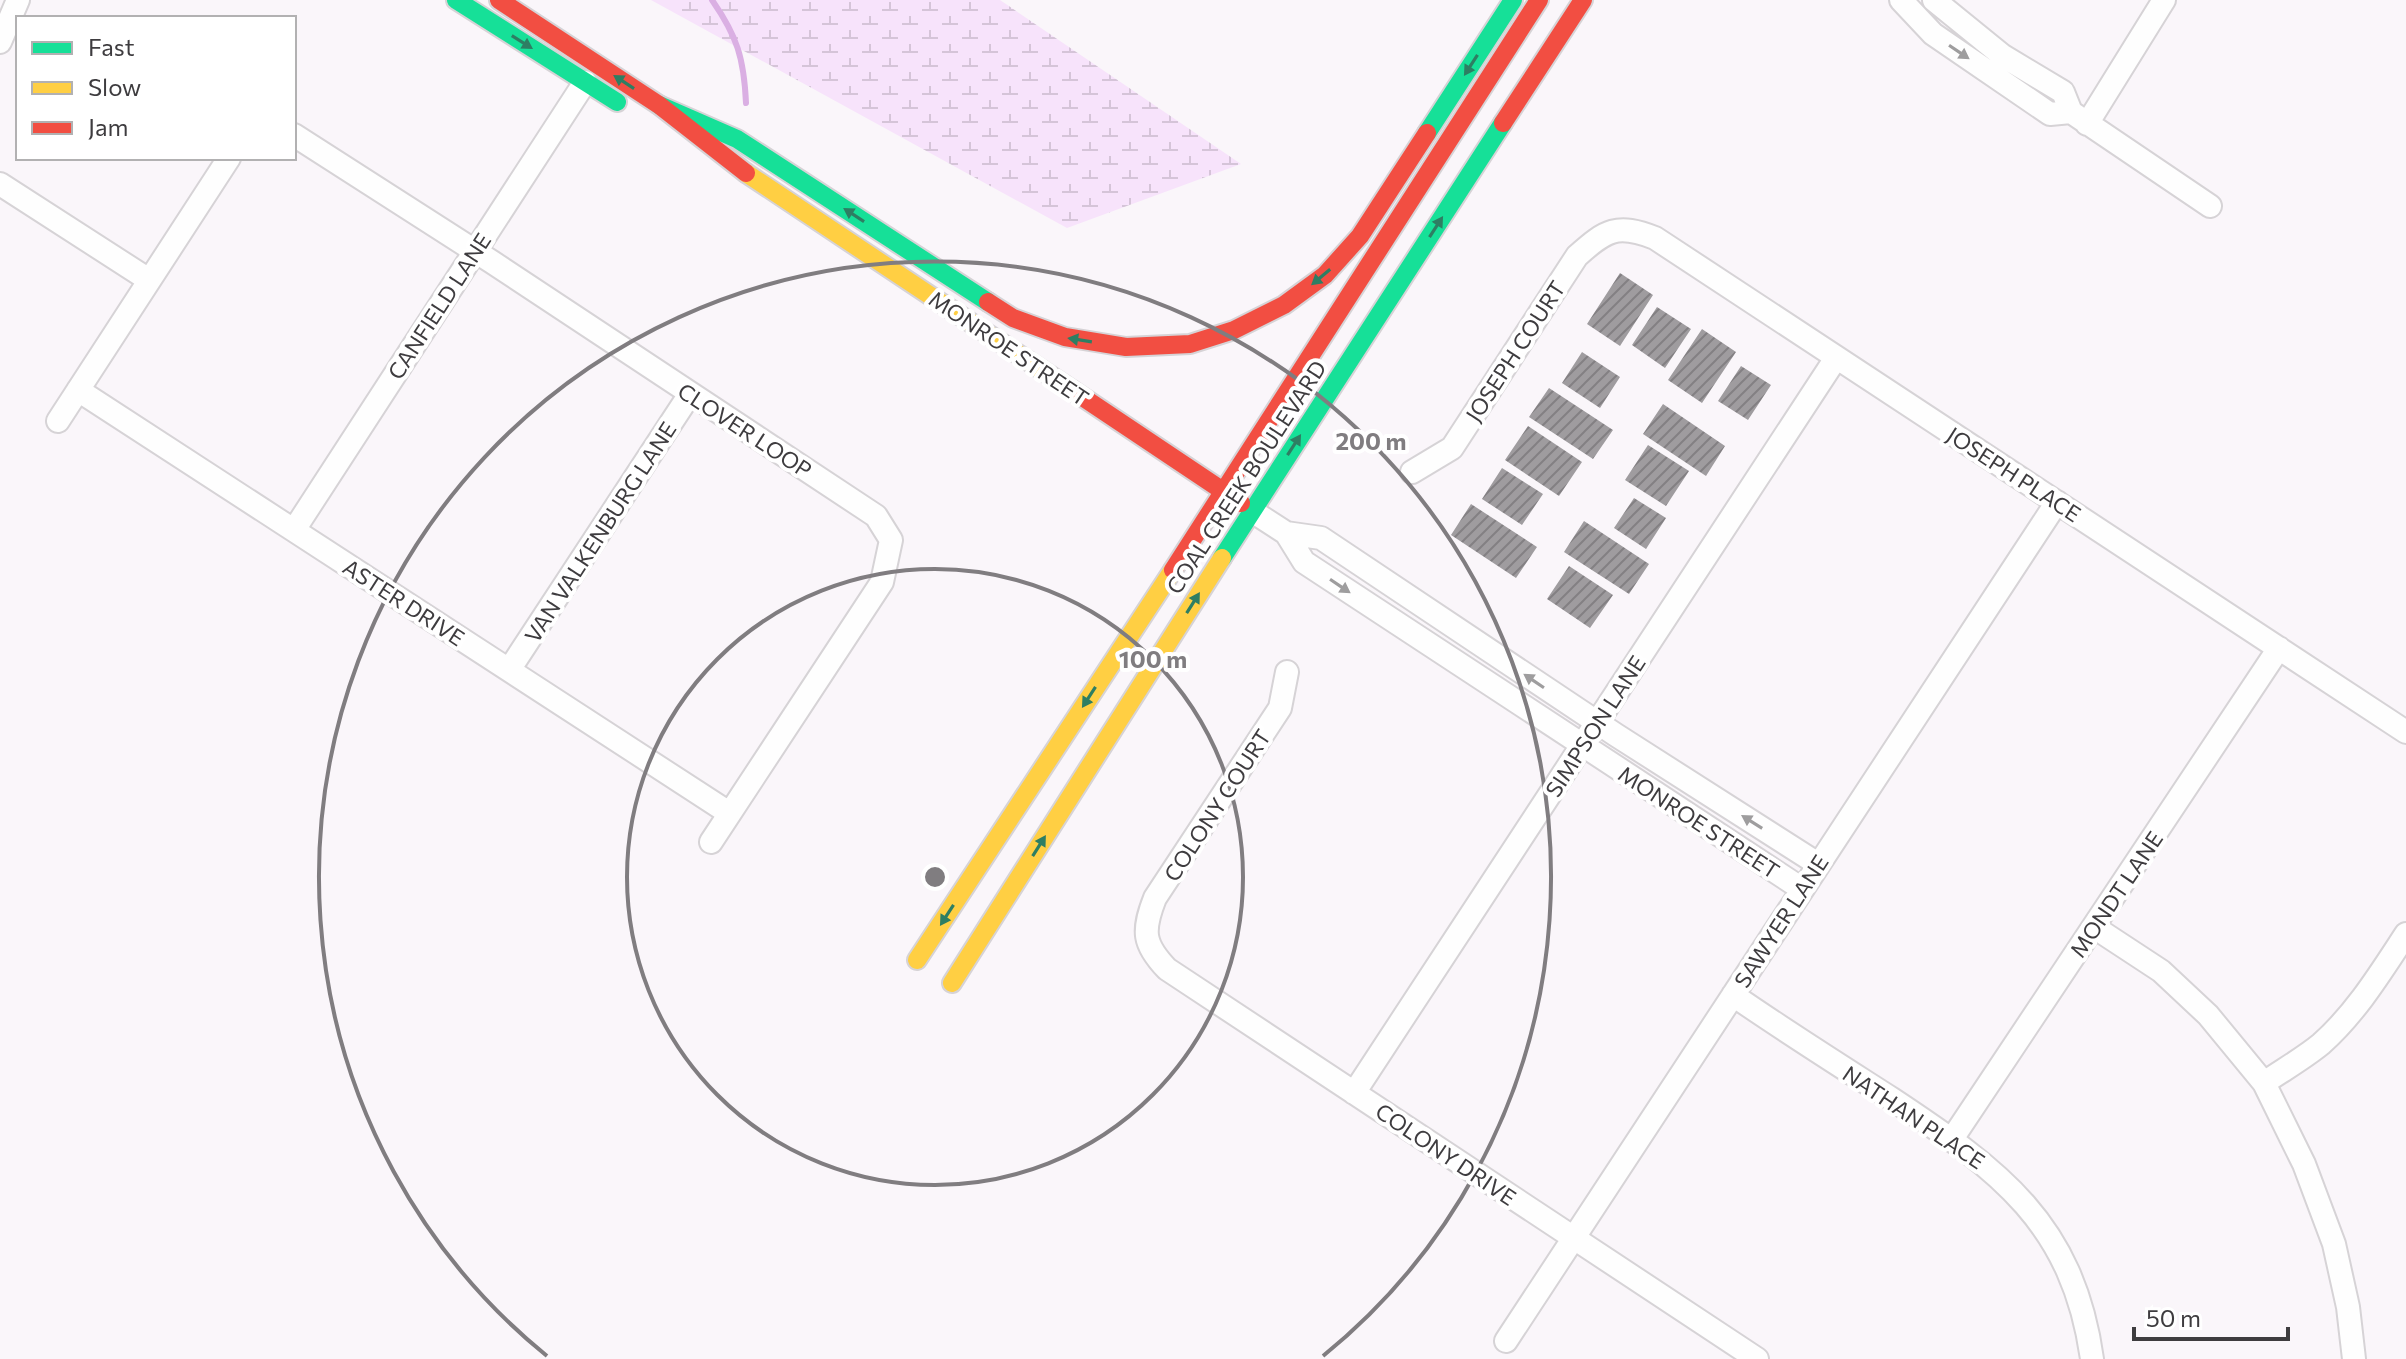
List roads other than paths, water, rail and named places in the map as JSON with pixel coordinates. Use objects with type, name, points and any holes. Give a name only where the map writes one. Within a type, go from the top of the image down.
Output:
[{"type":"main road","points":[[456,0],[638,116]]},
{"type":"main road","name":"MONROE STREET","points":[[499,0],[659,105],[731,163],[1252,511]]},
{"type":"main road","points":[[659,105],[737,139],[1013,318],[1065,337],[1126,347],[1190,344],[1234,330],[1284,305],[1325,275],[1360,236],[1513,0]]},
{"type":"main road","name":"COAL CREEK BOULEVARD","points":[[917,960],[1224,492],[1539,0]]},
{"type":"main road","name":"COAL CREEK BOULEVARD","points":[[952,983],[1252,511],[1583,0]]},
{"type":"main road","name":"MONROE STREET","points":[[665,133],[731,163]]},
{"type":"street","points":[[0,42],[18,0]]},
{"type":"street","points":[[1901,0],[1933,34],[2050,114],[2079,118]]},
{"type":"street","points":[[1934,0],[2003,56],[2063,92],[2079,118],[2210,206]]},
{"type":"street","points":[[2079,118],[2164,0]]},
{"type":"street","name":"CANFIELD LANE","points":[[294,530],[585,82]]},
{"type":"street","name":"CLOVER LOOP","points":[[296,136],[876,516],[891,540],[882,582],[711,842]]},
{"type":"street","points":[[58,421],[228,160]]},
{"type":"street","points":[[0,184],[149,280]]},
{"type":"street","name":"JOSEPH PLACE","points":[[1617,229],[1636,231],[1655,238],[2406,732]]},
{"type":"street","name":"JOSEPH COURT","points":[[1412,472],[1452,448],[1577,256],[1599,236],[1617,229]]},
{"type":"street","name":"SIMPSON LANE","points":[[1354,1093],[1836,358]]},
{"type":"street","name":"ASTER DRIVE","points":[[78,390],[729,813]]},
{"type":"street","name":"VAN VALKENBURG LANE","points":[[509,670],[690,394]]},
{"type":"street","name":"SAWYER LANE","points":[[1506,1341],[2057,502]]},
{"type":"street","name":"MONROE STREET","points":[[1252,511],[1286,533],[1321,538],[1597,723],[1818,864]]},
{"type":"street","name":"MONROE STREET","points":[[1286,533],[1304,562],[1802,889]]},
{"type":"street","name":"MONDT LANE","points":[[1952,1139],[2279,648]]},
{"type":"street","name":"COLONY COURT","points":[[1146,938],[1147,918],[1155,898],[1280,708],[1287,672]]},
{"type":"street","points":[[2094,927],[2161,971],[2208,1015],[2264,1083],[2304,1164],[2334,1244],[2348,1307],[2354,1359]]},
{"type":"street","points":[[2264,1083],[2321,1044],[2367,992],[2406,934]]},
{"type":"street","name":"COLONY DRIVE","points":[[1146,938],[1153,955],[1167,969],[1757,1359]]},
{"type":"street","name":"NATHAN PLACE","points":[[1733,995],[1952,1139],[2001,1177],[2037,1218],[2068,1268],[2087,1322],[2092,1359]]},
{"type":"waterway","points":[[712,0],[738,48],[746,103]]}]
